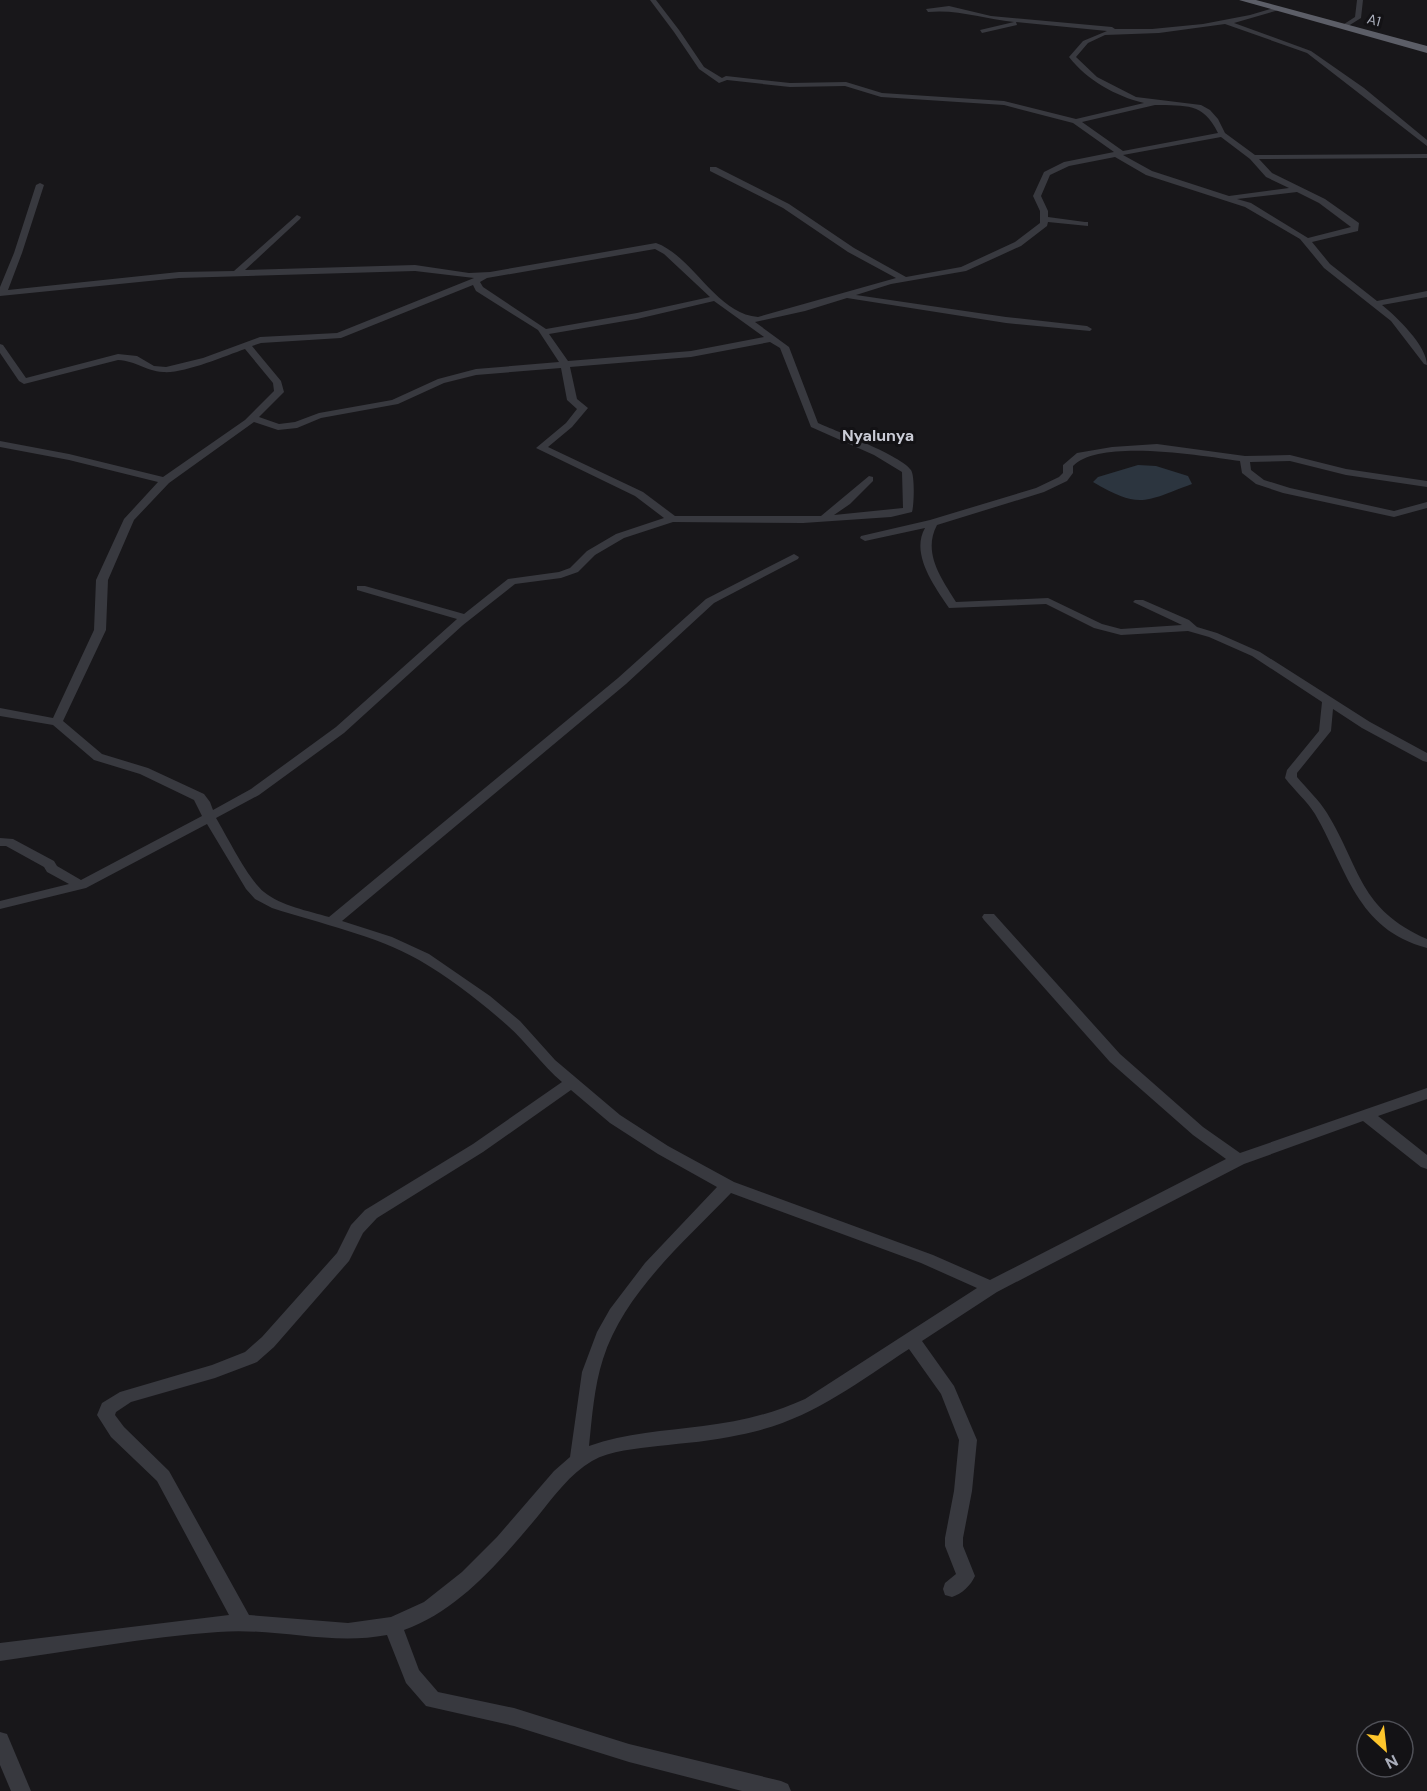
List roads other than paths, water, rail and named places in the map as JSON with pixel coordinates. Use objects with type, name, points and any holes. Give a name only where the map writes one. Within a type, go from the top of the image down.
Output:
[{"type":"highway","name":"A1","points":[[1244,0],[1275,5],[1427,50]]},
{"type":"street","points":[[653,0],[701,68],[722,81],[726,78],[790,85],[854,84],[881,95],[1004,103],[1076,121],[1149,173],[1248,205],[1306,241],[1327,266],[1394,320],[1427,362]]},
{"type":"street","points":[[1343,27],[1356,21],[1360,0]]},
{"type":"street","points":[[1275,5],[1266,13],[1223,21],[1159,31],[1115,31],[1089,39],[1076,49],[1072,57],[1096,78],[1144,101],[1187,102],[1200,106],[1222,134],[1253,157],[1269,175],[1322,201],[1356,225],[1355,229],[1306,241]]},
{"type":"street","points":[[928,10],[949,8],[991,18],[1132,32]]},
{"type":"street","points":[[982,31],[1032,21]]},
{"type":"street","points":[[1223,21],[1309,52],[1361,90],[1427,144]]},
{"type":"street","points":[[1076,121],[1161,102]]},
{"type":"street","points":[[1046,219],[1037,196],[1047,174],[1067,164],[1222,134]]},
{"type":"street","points":[[1253,157],[1427,156]]},
{"type":"street","points":[[713,169],[786,206],[851,250],[906,280]]},
{"type":"street","points":[[1,292],[16,264],[19,245],[40,185]]},
{"type":"street","points":[[1230,198],[1298,189]]},
{"type":"street","points":[[237,273],[297,217]]},
{"type":"street","points":[[1046,219],[1085,224]]},
{"type":"street","points":[[744,319],[765,319],[906,280],[939,276],[974,265],[1030,237],[1046,219]]},
{"type":"street","points":[[1,292],[167,275],[415,268],[469,276],[490,275],[656,246],[667,252],[716,298],[784,347],[814,425],[878,453],[906,470],[909,508],[901,513]]},
{"type":"street","points":[[0,346],[13,361],[20,378],[24,381],[118,357],[134,358],[152,368],[171,369],[260,340],[338,336],[490,275]]},
{"type":"street","points":[[475,281],[479,289],[544,332],[566,365],[572,400],[583,408],[569,425],[541,448],[639,494],[672,519]]},
{"type":"street","points":[[1374,303],[1427,294]]},
{"type":"street","points":[[846,296],[1006,320],[1087,329]]},
{"type":"street","points":[[544,332],[637,316],[716,298]]},
{"type":"street","points":[[252,418],[285,428],[319,416],[395,402],[441,381],[476,372],[706,352],[770,339]]},
{"type":"street","points":[[57,722],[100,630],[102,580],[115,553],[122,530],[165,482],[252,418],[259,409],[276,396],[279,388],[265,365],[247,346]]},
{"type":"street","points":[[0,444],[69,457],[165,482]]},
{"type":"street","points":[[865,538],[965,514],[1052,485],[1063,479],[1068,473],[1068,465],[1077,456],[1091,452],[1157,447],[1245,459],[1290,458],[1346,472],[1427,484]]},
{"type":"street","points":[[1245,459],[1246,471],[1253,477],[1260,482],[1287,491],[1394,514],[1427,505]]},
{"type":"street","points":[[824,516],[846,501],[869,479]]},
{"type":"street","points":[[0,905],[81,885],[255,792],[340,730],[466,618],[513,581],[574,570],[591,553],[620,536],[672,519],[702,517],[803,520],[824,516],[901,513],[916,516],[965,514]]},
{"type":"street","points":[[933,523],[926,532],[926,555],[939,584],[953,606],[1048,601],[1098,626],[1120,632],[1160,628],[1195,630]]},
{"type":"street","points":[[332,922],[622,681],[710,601],[794,557]]},
{"type":"street","points":[[361,588],[466,618]]},
{"type":"street","points":[[1138,602],[1185,622],[1195,630],[1256,654],[1366,725],[1427,758]]},
{"type":"street","points":[[1328,699],[1325,731],[1290,773],[1291,778],[1319,811],[1364,901],[1384,921],[1407,937],[1427,944]]},
{"type":"street","points":[[0,712],[57,722],[98,757],[144,771],[199,797],[251,886],[260,896],[277,905],[410,950],[444,969],[515,1024],[550,1065],[615,1119],[644,1138],[728,1186],[905,1250],[991,1287]]},
{"type":"street","points":[[0,842],[8,842],[50,864],[52,869],[81,885]]},
{"type":"street","points":[[989,917],[1115,1058],[1198,1131],[1238,1160]]},
{"type":"street","points":[[243,1622],[163,1476],[153,1463],[110,1425],[106,1415],[108,1408],[126,1397],[214,1371],[251,1357],[268,1342],[343,1257],[357,1229],[371,1214],[478,1148],[572,1082]]},
{"type":"street","points":[[0,1652],[243,1622],[310,1630],[359,1632],[393,1626],[429,1609],[466,1580],[578,1461],[610,1446],[716,1432],[781,1419],[811,1404],[991,1287],[1238,1160],[1427,1093]]},
{"type":"street","points":[[1367,1116],[1427,1163]]},
{"type":"street","points":[[578,1461],[595,1359],[617,1315],[650,1270],[728,1186]]},
{"type":"street","points":[[911,1339],[948,1391],[968,1440],[963,1491],[954,1538],[954,1546],[966,1576],[952,1589]]},
{"type":"street","points":[[393,1626],[412,1679],[424,1693],[434,1700],[514,1717],[629,1754],[781,1791]]},
{"type":"street","points":[[1,1746],[21,1791]]},
{"type":"district","name":"Nyalunya","points":[[878,435]]}]
